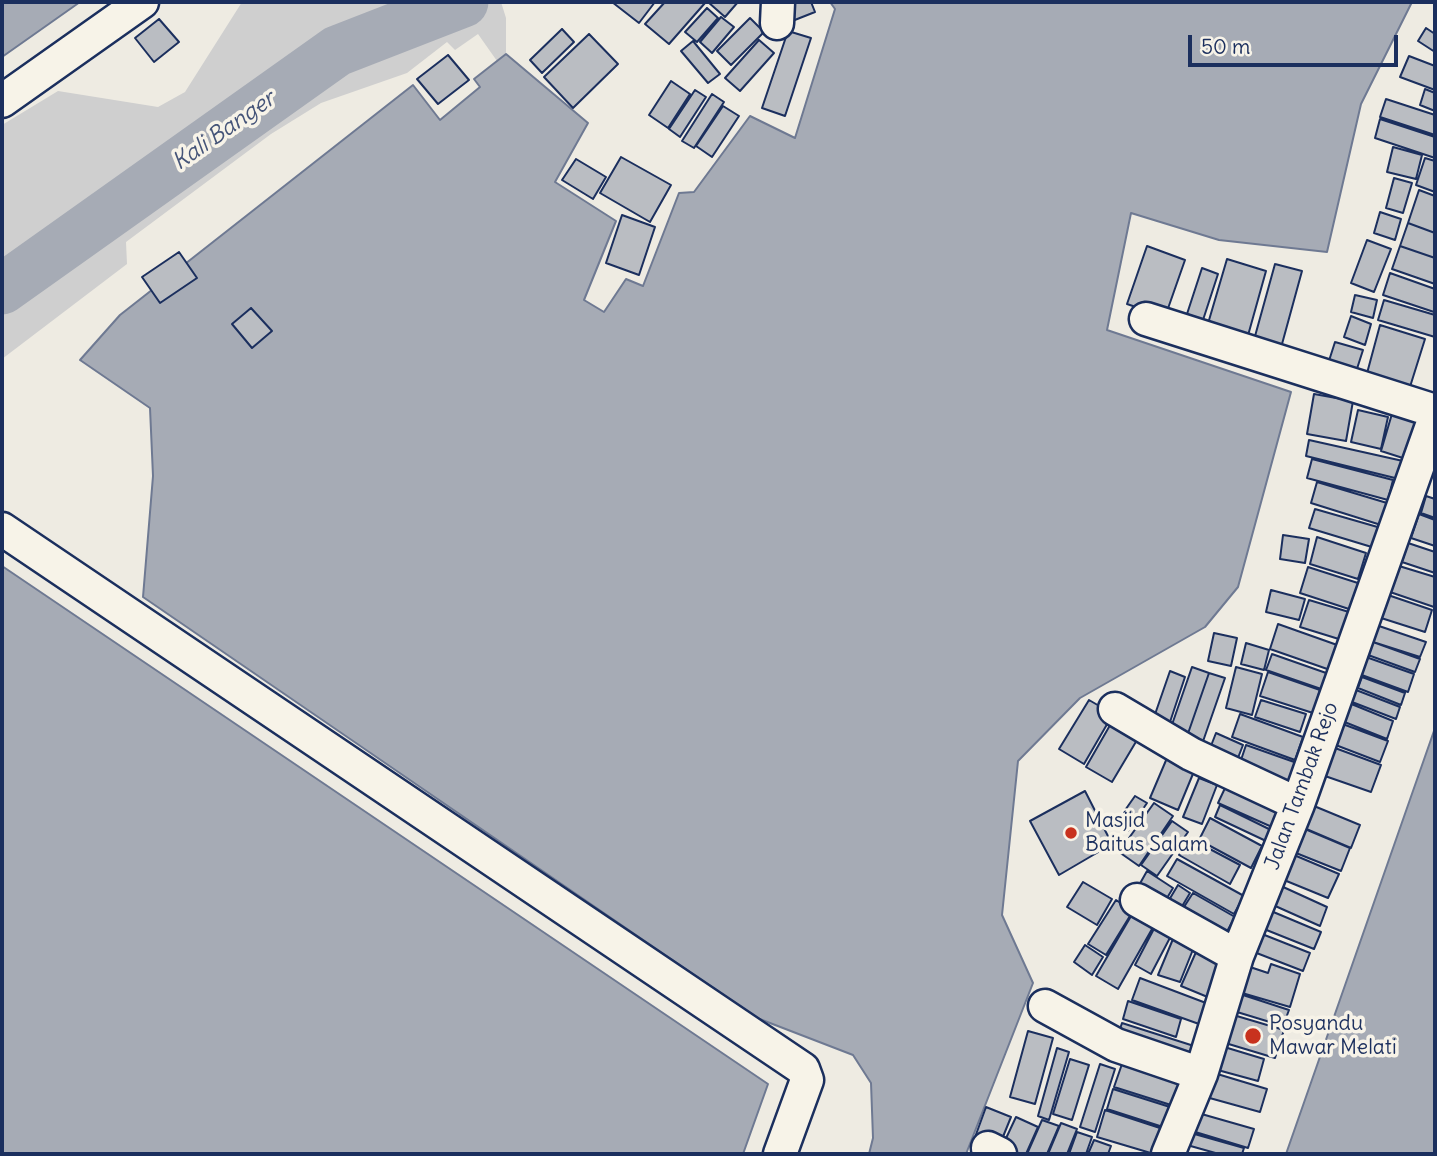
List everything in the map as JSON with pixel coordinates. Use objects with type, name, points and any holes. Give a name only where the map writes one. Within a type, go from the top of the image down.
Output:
[{"type":"street","points":[[2,101],[142,2]]},
{"type":"street","points":[[1146,319],[1435,411]]},
{"type":"street","name":"Jalan Tambak Rejo","points":[[1168,1154],[1201,1074],[1237,956],[1298,804],[1435,417]]},
{"type":"street","points":[[2,529],[803,1069],[807,1080],[780,1154]]},
{"type":"street","points":[[1115,709],[1191,754],[1298,804]]},
{"type":"street","points":[[1137,900],[1237,956]]},
{"type":"street","points":[[1045,1006],[1116,1045],[1201,1074]]},
{"type":"shaded area","points":[[2,2],[80,2],[2,57]]},
{"type":"shaded area","points":[[242,2],[501,2],[506,18],[506,54],[497,61],[478,34],[455,50],[447,42],[407,73],[321,103],[271,134],[126,242],[127,264],[2,359],[2,125],[58,91],[158,107],[185,92]]},
{"type":"shaded area","points":[[830,2],[1412,2],[1361,104],[1327,252],[1219,240],[1131,213],[1107,330],[1291,392],[1238,587],[1205,627],[1080,698],[1018,761],[1002,915],[1033,983],[966,1154],[869,1154],[873,1138],[871,1083],[853,1055],[757,1018],[143,597],[153,476],[150,408],[80,360],[120,315],[413,85],[440,120],[480,87],[474,79],[506,54],[588,123],[555,182],[616,221],[584,300],[604,312],[626,279],[643,286],[679,193],[694,192],[750,116],[795,138],[835,9]]},
{"type":"shaded area","points":[[2,566],[768,1084],[743,1154],[2,1154]]},
{"type":"shaded area","points":[[1435,728],[1435,1154],[1286,1154]]},
{"type":"building","points":[[612,2],[655,2],[639,23]]},
{"type":"building","points":[[665,2],[705,3],[669,44],[645,24]]},
{"type":"building","points":[[708,2],[738,2],[725,17]]},
{"type":"building","points":[[789,2],[811,2],[815,12],[777,27]]},
{"type":"building","points":[[707,8],[718,18],[697,42],[685,32]]},
{"type":"building","points":[[721,17],[734,27],[712,53],[700,42]]},
{"type":"building","points":[[750,18],[764,32],[731,65],[717,51]]},
{"type":"building","points":[[159,19],[179,42],[154,62],[135,38]]},
{"type":"building","points":[[1426,28],[1435,34],[1435,52],[1418,41]]},
{"type":"building","points":[[562,29],[574,42],[542,73],[530,60]]},
{"type":"building","points":[[788,31],[811,38],[785,116],[762,108]]},
{"type":"building","points":[[589,34],[618,64],[573,108],[544,77]]},
{"type":"building","points":[[759,40],[774,53],[740,91],[725,78]]},
{"type":"building","points":[[693,41],[720,74],[708,83],[681,51]]},
{"type":"building","points":[[448,55],[469,80],[438,104],[417,79]]},
{"type":"building","points":[[1409,56],[1435,66],[1435,90],[1400,77]]},
{"type":"building","points":[[671,81],[690,94],[668,128],[649,115]]},
{"type":"building","points":[[1425,89],[1435,93],[1435,111],[1420,105]]},
{"type":"building","points":[[695,90],[706,97],[680,137],[669,129]]},
{"type":"building","points":[[712,94],[724,102],[694,148],[682,141]]},
{"type":"building","points":[[1386,99],[1435,115],[1435,135],[1380,117]]},
{"type":"building","points":[[723,106],[739,116],[712,157],[696,146]]},
{"type":"building","points":[[1380,119],[1435,137],[1435,158],[1375,138]]},
{"type":"building","points":[[1393,147],[1422,155],[1416,179],[1387,172]]},
{"type":"building","points":[[621,157],[671,185],[650,222],[600,193]]},
{"type":"building","points":[[1425,158],[1435,161],[1435,192],[1416,185]]},
{"type":"building","points":[[576,159],[606,177],[593,199],[562,180]]},
{"type":"building","points":[[1394,178],[1412,183],[1403,213],[1386,208]]},
{"type":"building","points":[[1419,190],[1435,196],[1435,233],[1408,223]]},
{"type":"building","points":[[1380,212],[1401,219],[1395,240],[1374,233]]},
{"type":"building","points":[[622,215],[655,227],[639,275],[606,263]]},
{"type":"building","points":[[1408,223],[1435,233],[1435,258],[1400,246]]},
{"type":"building","points":[[1367,240],[1391,249],[1374,292],[1351,283]]},
{"type":"building","points":[[1147,246],[1185,260],[1165,317],[1127,304]]},
{"type":"building","points":[[1400,246],[1435,258],[1435,284],[1392,269]]},
{"type":"building","points":[[179,252],[197,278],[160,303],[142,277]]},
{"type":"building","points":[[1227,259],[1266,271],[1247,339],[1207,327]]},
{"type":"building","points":[[1275,264],[1302,271],[1279,355],[1252,347]]},
{"type":"building","points":[[1202,268],[1218,274],[1203,320],[1187,314]]},
{"type":"building","points":[[1390,273],[1435,289],[1434,312],[1383,295]]},
{"type":"building","points":[[1355,295],[1377,300],[1373,318],[1351,312]]},
{"type":"building","points":[[1384,300],[1435,315],[1435,337],[1378,320]]},
{"type":"building","points":[[251,308],[272,331],[252,348],[232,324]]},
{"type":"building","points":[[1351,316],[1371,324],[1365,345],[1344,337]]},
{"type":"building","points":[[1380,325],[1425,339],[1409,390],[1366,377]]},
{"type":"building","points":[[1335,342],[1363,350],[1355,375],[1327,367]]},
{"type":"building","points":[[1314,394],[1353,401],[1346,441],[1307,434]]},
{"type":"building","points":[[1394,407],[1419,414],[1406,459],[1381,451]]},
{"type":"building","points":[[1358,410],[1388,417],[1381,449],[1351,442]]},
{"type":"building","points":[[1309,440],[1403,461],[1399,479],[1306,456]]},
{"type":"building","points":[[1312,459],[1393,480],[1388,500],[1307,478]]},
{"type":"building","points":[[1317,482],[1387,503],[1381,525],[1311,503]]},
{"type":"building","points":[[1426,496],[1435,499],[1435,518],[1421,513]]},
{"type":"building","points":[[1315,509],[1381,528],[1375,548],[1309,528]]},
{"type":"building","points":[[1419,514],[1435,520],[1435,546],[1411,538]]},
{"type":"building","points":[[1283,535],[1309,539],[1305,563],[1280,559]]},
{"type":"building","points":[[1317,537],[1366,553],[1358,579],[1310,564]]},
{"type":"building","points":[[1408,543],[1435,552],[1435,573],[1402,562]]},
{"type":"building","points":[[1399,566],[1435,577],[1434,607],[1390,592]]},
{"type":"building","points":[[1308,567],[1361,584],[1352,610],[1300,593]]},
{"type":"building","points":[[1271,590],[1305,599],[1299,620],[1266,612]]},
{"type":"building","points":[[1385,594],[1432,610],[1425,632],[1378,617]]},
{"type":"building","points":[[1309,600],[1349,612],[1342,640],[1300,627]]},
{"type":"building","points":[[1278,624],[1340,646],[1333,671],[1270,649]]},
{"type":"building","points":[[1379,626],[1426,642],[1420,657],[1373,642]]},
{"type":"building","points":[[1214,633],[1237,638],[1231,666],[1208,661]]},
{"type":"building","points":[[1373,642],[1420,659],[1415,672],[1368,655]]},
{"type":"building","points":[[1246,643],[1269,650],[1264,670],[1241,664]]},
{"type":"building","points":[[1272,654],[1329,674],[1324,690],[1266,670]]},
{"type":"building","points":[[1366,657],[1414,674],[1408,692],[1359,674]]},
{"type":"building","points":[[1192,667],[1209,673],[1184,745],[1167,739]]},
{"type":"building","points":[[1236,667],[1262,674],[1252,715],[1226,708]]},
{"type":"building","points":[[1170,671],[1185,677],[1168,728],[1152,723]]},
{"type":"building","points":[[1268,672],[1320,690],[1313,713],[1260,696]]},
{"type":"building","points":[[1209,673],[1225,678],[1200,750],[1184,745]]},
{"type":"building","points":[[1362,677],[1405,693],[1401,705],[1358,688]]},
{"type":"building","points":[[1356,690],[1400,707],[1396,719],[1352,702]]},
{"type":"building","points":[[1089,700],[1113,714],[1084,764],[1059,749]]},
{"type":"building","points":[[1261,700],[1306,714],[1300,732],[1255,717]]},
{"type":"building","points":[[1349,703],[1393,721],[1387,739],[1342,721]]},
{"type":"building","points":[[1240,714],[1303,737],[1295,760],[1232,737]]},
{"type":"building","points":[[1113,720],[1140,735],[1112,782],[1086,767]]},
{"type":"building","points":[[1340,723],[1388,741],[1380,762],[1333,744]]},
{"type":"building","points":[[1216,733],[1243,745],[1234,768],[1207,756]]},
{"type":"building","points":[[1246,745],[1297,763],[1287,791],[1237,772]]},
{"type":"building","points":[[1335,748],[1381,765],[1371,792],[1325,776]]},
{"type":"building","points":[[1167,758],[1195,769],[1178,810],[1150,798]]},
{"type":"building","points":[[1199,778],[1217,785],[1202,824],[1183,817]]},
{"type":"building","points":[[1226,786],[1281,810],[1272,827],[1218,803]]},
{"type":"building","name":"Masjid Baitus Salam","points":[[1085,791],[1112,844],[1059,875],[1030,821]]},
{"type":"building","points":[[1135,796],[1147,803],[1128,831],[1116,823]]},
{"type":"building","points":[[1154,803],[1173,816],[1139,866],[1119,852]]},
{"type":"building","points":[[1220,805],[1271,830],[1266,841],[1215,817]]},
{"type":"building","points":[[1314,806],[1360,825],[1351,848],[1304,828]]},
{"type":"building","points":[[1210,818],[1262,846],[1251,868],[1199,840]]},
{"type":"building","points":[[1172,821],[1188,832],[1157,876],[1141,865]]},
{"type":"building","points":[[1305,829],[1350,848],[1341,871],[1296,853]]},
{"type":"building","points":[[1189,838],[1240,865],[1230,884],[1179,855]]},
{"type":"building","points":[[1294,855],[1339,874],[1328,898],[1284,880]]},
{"type":"building","points":[[1177,859],[1244,896],[1234,914],[1167,876]]},
{"type":"building","points":[[1147,871],[1173,888],[1164,903],[1138,887]]},
{"type":"building","points":[[1083,882],[1112,899],[1097,925],[1067,907]]},
{"type":"building","points":[[1178,885],[1190,893],[1181,908],[1169,900]]},
{"type":"building","points":[[1281,886],[1327,907],[1320,926],[1273,905]]},
{"type":"building","points":[[1193,893],[1235,917],[1225,935],[1182,910]]},
{"type":"building","points":[[1116,900],[1133,911],[1106,955],[1088,944]]},
{"type":"building","points":[[1134,911],[1156,922],[1118,989],[1096,976]]},
{"type":"building","points":[[1271,911],[1321,932],[1314,949],[1264,929]]},
{"type":"building","points":[[1157,923],[1173,932],[1151,974],[1135,965]]},
{"type":"building","points":[[1262,934],[1310,953],[1303,971],[1254,952]]},
{"type":"building","points":[[1173,939],[1194,947],[1180,982],[1158,975]]},
{"type":"building","points":[[1085,945],[1103,957],[1092,975],[1074,962]]},
{"type":"building","points":[[1196,952],[1225,964],[1210,998],[1181,986]]},
{"type":"building","points":[[1271,964],[1300,974],[1290,1007],[1242,993],[1250,967],[1268,973]]},
{"type":"building","points":[[1140,978],[1206,1003],[1199,1024],[1132,1000]]},
{"type":"building","points":[[1243,995],[1289,1010],[1283,1026],[1237,1012]]},
{"type":"building","points":[[1128,1001],[1181,1019],[1176,1037],[1123,1019]]},
{"type":"building","name":"Posyandu Mawar Melati","points":[[1230,1014],[1284,1030],[1275,1058],[1222,1042]]},
{"type":"building","points":[[1122,1023],[1194,1046],[1187,1065],[1116,1041]]},
{"type":"building","points":[[1028,1031],[1053,1038],[1035,1104],[1010,1097]]},
{"type":"building","points":[[1221,1046],[1264,1059],[1258,1081],[1214,1069]]},
{"type":"building","points":[[1057,1048],[1069,1052],[1049,1120],[1038,1116]]},
{"type":"building","points":[[1070,1059],[1089,1065],[1072,1120],[1053,1114]]},
{"type":"building","points":[[1100,1064],[1115,1069],[1095,1132],[1080,1127]]},
{"type":"building","points":[[1122,1064],[1179,1083],[1171,1105],[1114,1087]]},
{"type":"building","points":[[1214,1073],[1267,1089],[1260,1112],[1206,1097]]},
{"type":"building","points":[[1113,1089],[1170,1107],[1163,1127],[1107,1109]]},
{"type":"building","points":[[986,1107],[1011,1117],[998,1149],[974,1140]]},
{"type":"building","points":[[1105,1110],[1163,1129],[1154,1154],[1097,1137]]},
{"type":"building","points":[[1198,1113],[1254,1129],[1248,1148],[1192,1131]]},
{"type":"building","points":[[1016,1117],[1038,1127],[1026,1154],[1012,1154],[1001,1149]]},
{"type":"building","points":[[1042,1120],[1059,1126],[1047,1154],[1027,1154]]},
{"type":"building","points":[[1061,1123],[1077,1129],[1067,1154],[1048,1154]]},
{"type":"building","points":[[1077,1132],[1092,1137],[1086,1154],[1069,1154]]},
{"type":"building","points":[[1191,1133],[1244,1148],[1242,1154],[1219,1154],[1187,1145]]},
{"type":"building","points":[[1094,1140],[1111,1146],[1108,1154],[1088,1154]]},
{"type":"waterway","name":"Kali Banger","points":[[2,289],[337,51],[463,2]]},
{"type":"place","name":"Masjid Baitus Salam","points":[[1071,833]]},
{"type":"place","name":"Posyandu Mawar Melati","points":[[1253,1036]]}]
